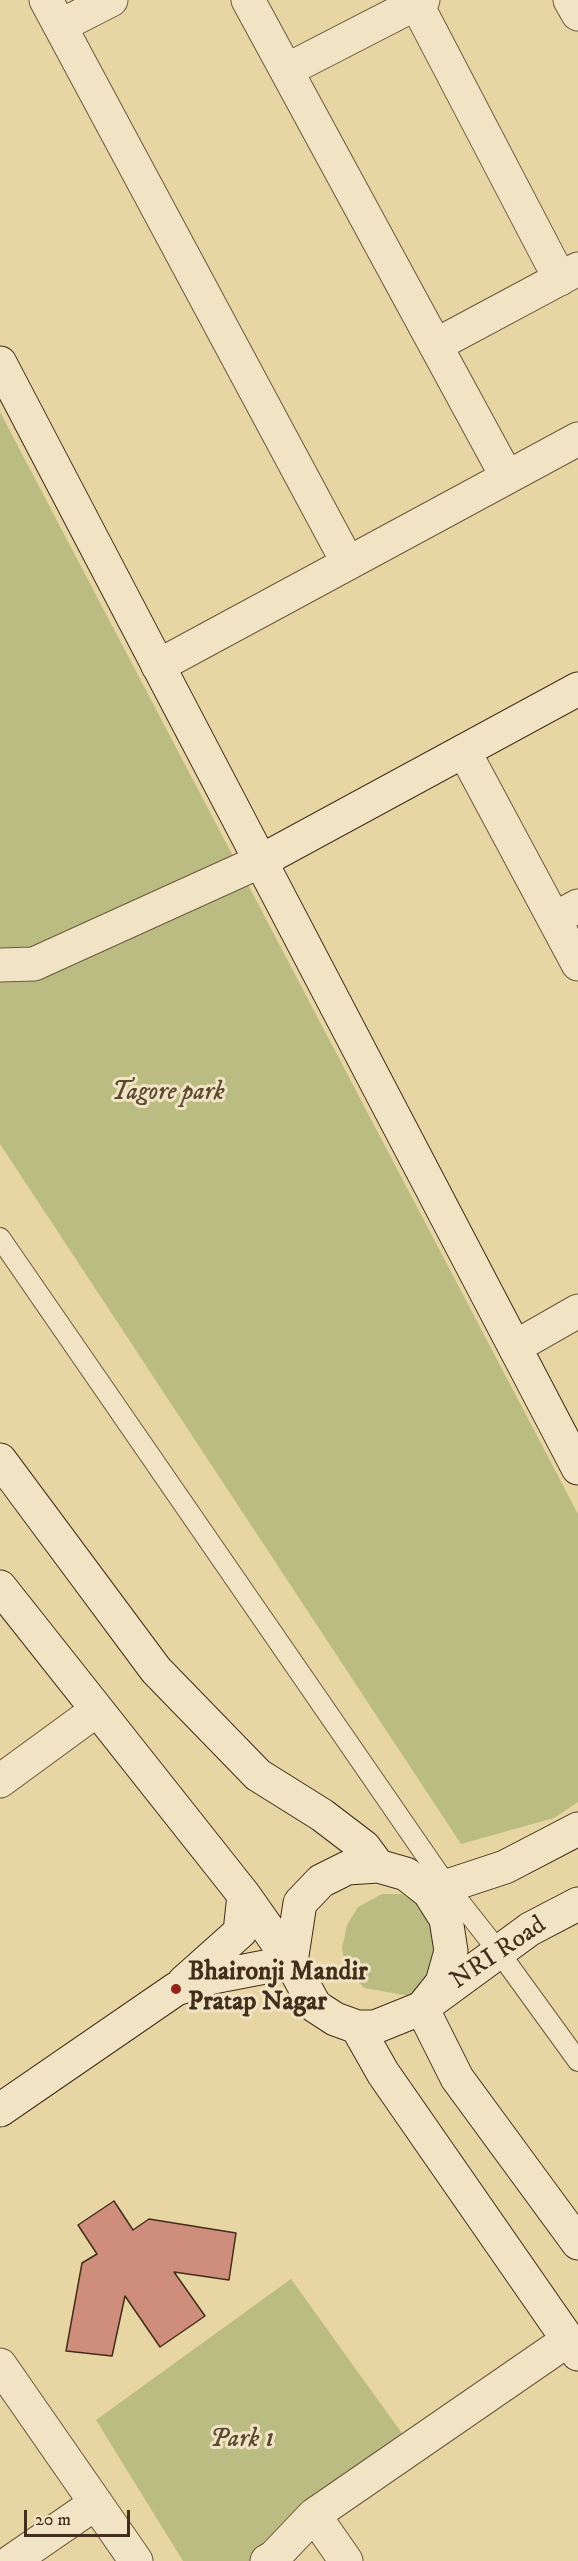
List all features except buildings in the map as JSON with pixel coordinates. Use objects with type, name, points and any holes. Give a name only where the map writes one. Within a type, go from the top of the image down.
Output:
[{"type":"street","points":[[111,0],[53,13],[348,563]]},
{"type":"street","points":[[248,0],[507,477]]},
{"type":"street","points":[[570,0],[578,14]]},
{"type":"street","points":[[287,70],[419,2],[569,274],[436,345]]},
{"type":"street","points":[[0,363],[578,1468]]},
{"type":"street","points":[[158,666],[578,439]]},
{"type":"street","points":[[0,965],[34,964],[261,861],[578,689]]},
{"type":"street","points":[[464,751],[566,912],[578,964]]},
{"type":"street","points":[[515,1347],[578,1311]]},
{"type":"street","points":[[0,1460],[156,1670],[258,1775],[322,1815],[364,1847],[378,1866]]},
{"type":"street","points":[[0,1587],[244,1895],[291,1962],[315,2006],[335,2019],[357,2026],[375,2027],[422,2008],[442,1983],[451,1951],[438,1889]]},
{"type":"street","points":[[0,1781],[97,1710]]},
{"type":"street","points":[[291,1962],[300,1903],[321,1881],[347,1868],[378,1866],[406,1874],[438,1889],[505,1868],[578,1829]]},
{"type":"street","points":[[0,2110],[176,1989],[240,1932],[244,1895]]},
{"type":"street","name":"NRI Road","points":[[422,2008],[530,1929],[578,1904]]},
{"type":"street","points":[[176,1989],[213,1977],[291,1962]]},
{"type":"street","points":[[422,2008],[457,2078],[578,2243]]},
{"type":"street","points":[[267,2561],[274,2557],[314,2515],[573,2347],[383,2073],[357,2026]]},
{"type":"street","points":[[0,2365],[10,2399],[96,2503],[136,2561]]},
{"type":"street","points":[[12,2561],[96,2503]]},
{"type":"street","points":[[314,2515],[346,2561]]},
{"type":"lane","points":[[0,1238],[438,1889],[499,1952],[578,2061]]},
{"type":"green space","name":"Tagore park","points":[[0,412],[578,1514],[578,1802],[554,1818],[461,1844],[0,1144]]},
{"type":"green space","points":[[382,1894],[402,1894],[437,1918],[441,1967],[410,1996],[364,1988],[345,1965],[342,1948],[347,1925],[358,1907]]},
{"type":"green space","name":"Park 1","points":[[291,2279],[409,2443],[252,2561],[183,2561],[96,2420]]},
{"type":"place","name":"Bhaironji Mandir Pratap Nagar","points":[[176,1989]]}]
